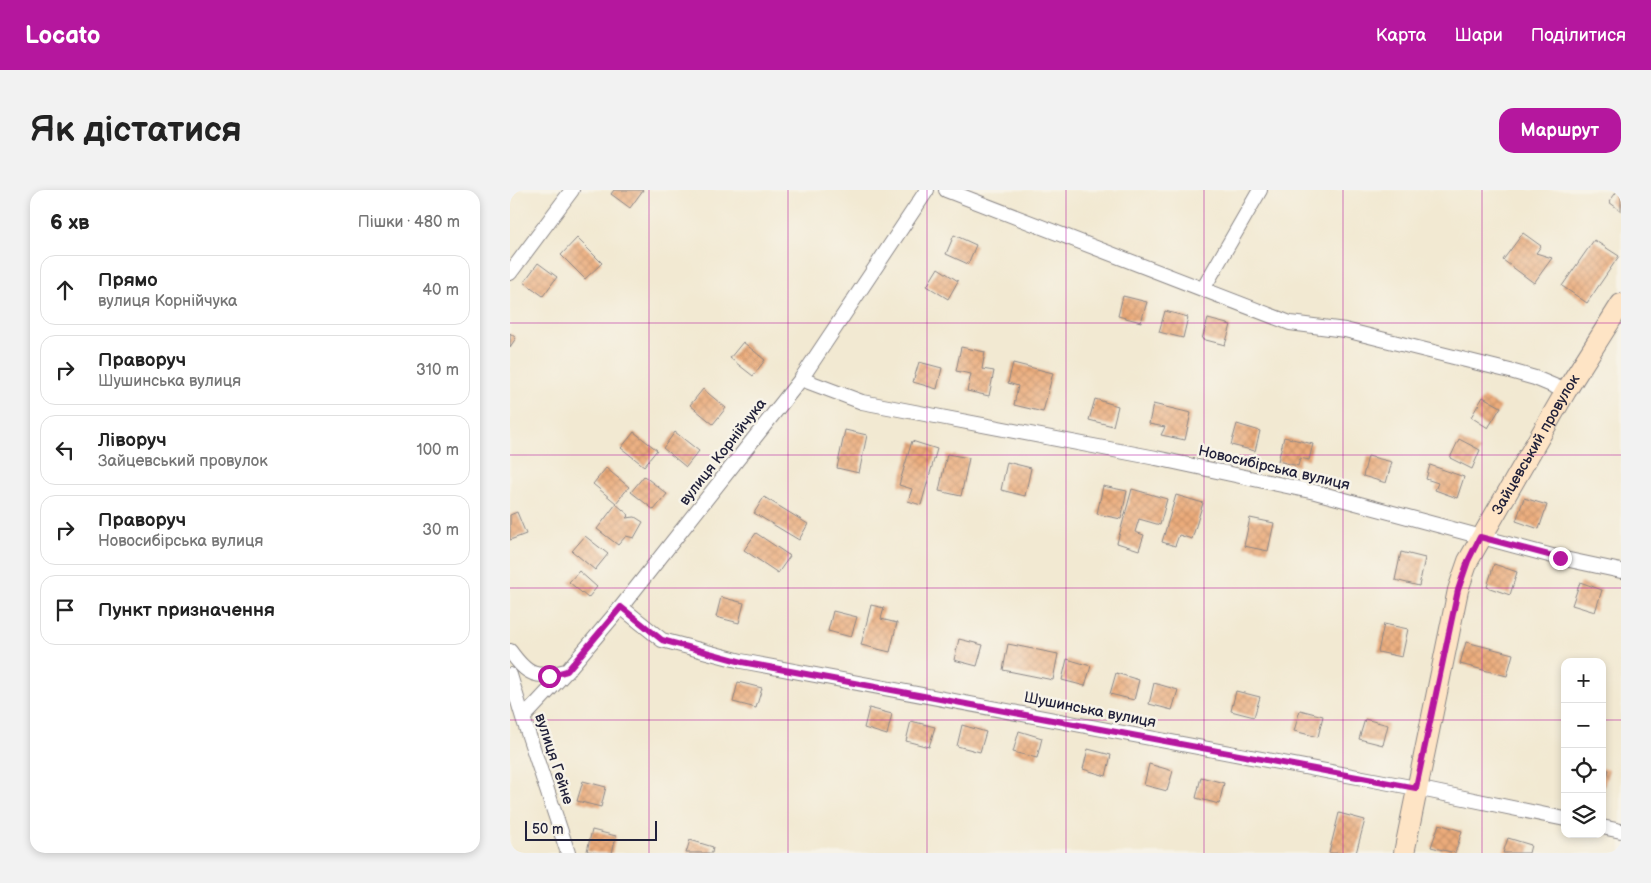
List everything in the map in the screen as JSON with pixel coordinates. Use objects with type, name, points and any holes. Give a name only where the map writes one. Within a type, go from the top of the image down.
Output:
[{"type":"street","points":[[510,273],[572,190]]},
{"type":"street","name":"вулиця Корнійчука","points":[[523,718],[567,671],[621,607],[801,378],[927,190]]},
{"type":"street","points":[[946,190],[1290,324],[1345,330],[1514,372],[1535,378],[1566,391]]},
{"type":"street","points":[[1204,289],[1260,190]]},
{"type":"street","name":"Зайцевський провулок","points":[[1404,853],[1458,590],[1468,561],[1480,537],[1566,391],[1621,304]]},
{"type":"street","name":"Новосибірська вулиця","points":[[801,378],[862,402],[1156,458],[1315,492],[1560,558],[1621,571]]},
{"type":"street","name":"Шушинська вулиця","points":[[621,607],[662,640],[742,662],[1416,788],[1561,818]]},
{"type":"street","points":[[510,651],[521,666],[535,675],[549,676],[567,671]]},
{"type":"street","name":"вулиця Гейне","points":[[510,675],[568,853]]},
{"type":"street","points":[[1606,828],[1621,831]]},
{"type":"building","points":[[614,190],[643,190],[630,208],[611,194]]},
{"type":"building","points":[[1618,190],[1621,190],[1621,211],[1609,202]]},
{"type":"building","points":[[1523,233],[1541,246],[1536,253],[1552,258],[1534,283],[1503,260]]},
{"type":"building","points":[[954,235],[976,245],[968,264],[946,254]]},
{"type":"building","points":[[577,238],[602,263],[585,279],[561,255]]},
{"type":"building","points":[[1594,240],[1619,256],[1587,303],[1562,286]]},
{"type":"building","points":[[538,263],[557,277],[543,296],[524,282]]},
{"type":"building","points":[[938,268],[958,281],[948,299],[927,286]]},
{"type":"building","points":[[1123,296],[1147,302],[1141,322],[1118,316]]},
{"type":"building","points":[[1165,311],[1188,317],[1183,338],[1159,332]]},
{"type":"building","points":[[1208,319],[1231,325],[1225,345],[1202,339]]},
{"type":"building","points":[[510,333],[516,338],[510,347]]},
{"type":"building","points":[[743,342],[765,360],[753,376],[730,358]]},
{"type":"building","points":[[961,347],[985,352],[982,369],[994,371],[989,396],[967,391],[971,374],[956,371]]},
{"type":"building","points":[[919,362],[942,368],[937,389],[913,382]]},
{"type":"building","points":[[1013,363],[1053,373],[1043,412],[1014,405],[1018,386],[1008,383]]},
{"type":"building","points":[[703,389],[726,408],[713,424],[690,405]]},
{"type":"building","points":[[1483,397],[1501,407],[1488,428],[1471,417]]},
{"type":"building","points":[[1095,399],[1118,406],[1113,426],[1089,420]]},
{"type":"building","points":[[1153,404],[1191,413],[1185,440],[1161,435],[1165,427],[1149,424]]},
{"type":"building","points":[[1237,424],[1260,431],[1255,451],[1231,445]]},
{"type":"building","points":[[845,430],[867,435],[859,473],[837,468]]},
{"type":"building","points":[[634,432],[657,450],[644,466],[621,448]]},
{"type":"building","points":[[675,432],[699,451],[686,467],[663,448]]},
{"type":"building","points":[[1284,437],[1313,444],[1309,460],[1300,458],[1298,466],[1278,461]]},
{"type":"building","points":[[1459,439],[1480,450],[1472,469],[1450,458]]},
{"type":"building","points":[[912,441],[937,449],[921,505],[908,501],[912,489],[899,485]]},
{"type":"building","points":[[947,454],[969,458],[961,496],[939,491]]},
{"type":"building","points":[[1368,456],[1392,462],[1386,483],[1363,476]]},
{"type":"building","points":[[1007,462],[1031,468],[1025,496],[1001,490]]},
{"type":"building","points":[[1430,465],[1464,477],[1457,498],[1435,490],[1438,483],[1426,479]]},
{"type":"building","points":[[606,468],[629,487],[616,503],[593,484]]},
{"type":"building","points":[[644,476],[667,494],[654,510],[631,492]]},
{"type":"building","points":[[1103,486],[1127,491],[1121,519],[1097,514]]},
{"type":"building","points":[[1132,489],[1167,499],[1160,525],[1139,519],[1135,532],[1144,535],[1139,550],[1117,543]]},
{"type":"building","points":[[1176,495],[1203,503],[1192,539],[1179,535],[1175,546],[1162,542]]},
{"type":"building","points":[[764,497],[808,524],[799,540],[754,513]]},
{"type":"building","points":[[1524,498],[1547,505],[1539,529],[1516,521]]},
{"type":"building","points":[[616,504],[629,515],[626,518],[635,517],[643,522],[634,538],[626,536],[618,545],[597,529]]},
{"type":"building","points":[[517,512],[526,534],[510,540],[510,515]]},
{"type":"building","points":[[1250,518],[1274,523],[1268,551],[1244,546]]},
{"type":"building","points":[[756,533],[790,556],[778,573],[744,550]]},
{"type":"building","points":[[585,536],[608,554],[595,570],[572,551]]},
{"type":"building","points":[[1401,552],[1425,558],[1419,586],[1395,580]]},
{"type":"building","points":[[1494,564],[1517,572],[1510,595],[1487,587]]},
{"type":"building","points":[[579,571],[597,587],[588,598],[569,582]]},
{"type":"building","points":[[1580,582],[1602,590],[1595,612],[1572,605]]},
{"type":"building","points":[[721,597],[744,603],[739,623],[716,617]]},
{"type":"building","points":[[871,605],[884,608],[881,619],[897,623],[890,652],[861,645]]},
{"type":"building","points":[[833,611],[857,617],[851,637],[828,631]]},
{"type":"building","points":[[1384,624],[1408,629],[1402,657],[1378,652]]},
{"type":"building","points":[[959,639],[983,645],[977,666],[954,660]]},
{"type":"building","points":[[1466,642],[1513,654],[1507,676],[1460,664]]},
{"type":"building","points":[[1008,644],[1058,654],[1053,680],[1003,670]]},
{"type":"building","points":[[1067,659],[1091,666],[1085,686],[1062,680]]},
{"type":"building","points":[[1116,673],[1139,680],[1134,700],[1110,694]]},
{"type":"building","points":[[738,682],[762,688],[756,708],[733,702]]},
{"type":"building","points":[[1154,683],[1178,690],[1172,710],[1149,704]]},
{"type":"building","points":[[1236,691],[1260,697],[1254,717],[1231,711]]},
{"type":"building","points":[[869,708],[892,714],[887,735],[864,728]]},
{"type":"building","points":[[1300,710],[1323,716],[1318,737],[1294,731]]},
{"type":"building","points":[[1365,719],[1388,725],[1383,745],[1359,739]]},
{"type":"building","points":[[911,721],[935,727],[929,747],[906,741]]},
{"type":"building","points":[[962,725],[986,732],[980,752],[957,746]]},
{"type":"building","points":[[1019,731],[1042,738],[1037,758],[1013,752]]},
{"type":"building","points":[[1088,749],[1111,755],[1106,776],[1083,769]]},
{"type":"building","points":[[1149,764],[1173,771],[1167,791],[1144,785]]},
{"type":"building","points":[[1606,769],[1609,770],[1606,780]]},
{"type":"building","points":[[1201,777],[1224,783],[1219,804],[1196,798]]},
{"type":"building","points":[[583,781],[606,787],[601,807],[577,801]]},
{"type":"building","points":[[1339,813],[1365,820],[1356,853],[1329,853]]},
{"type":"building","points":[[1439,824],[1462,831],[1455,853],[1431,847]]},
{"type":"building","points":[[592,830],[616,836],[612,853],[587,851]]},
{"type":"building","points":[[1508,838],[1531,845],[1529,853],[1503,853]]},
{"type":"building","points":[[690,840],[713,847],[712,853],[686,853]]},
{"type":"route","points":[[549,676],[567,671],[621,607],[662,640],[742,662],[1416,788],[1458,590],[1468,561],[1480,537],[1560,558]]}]
